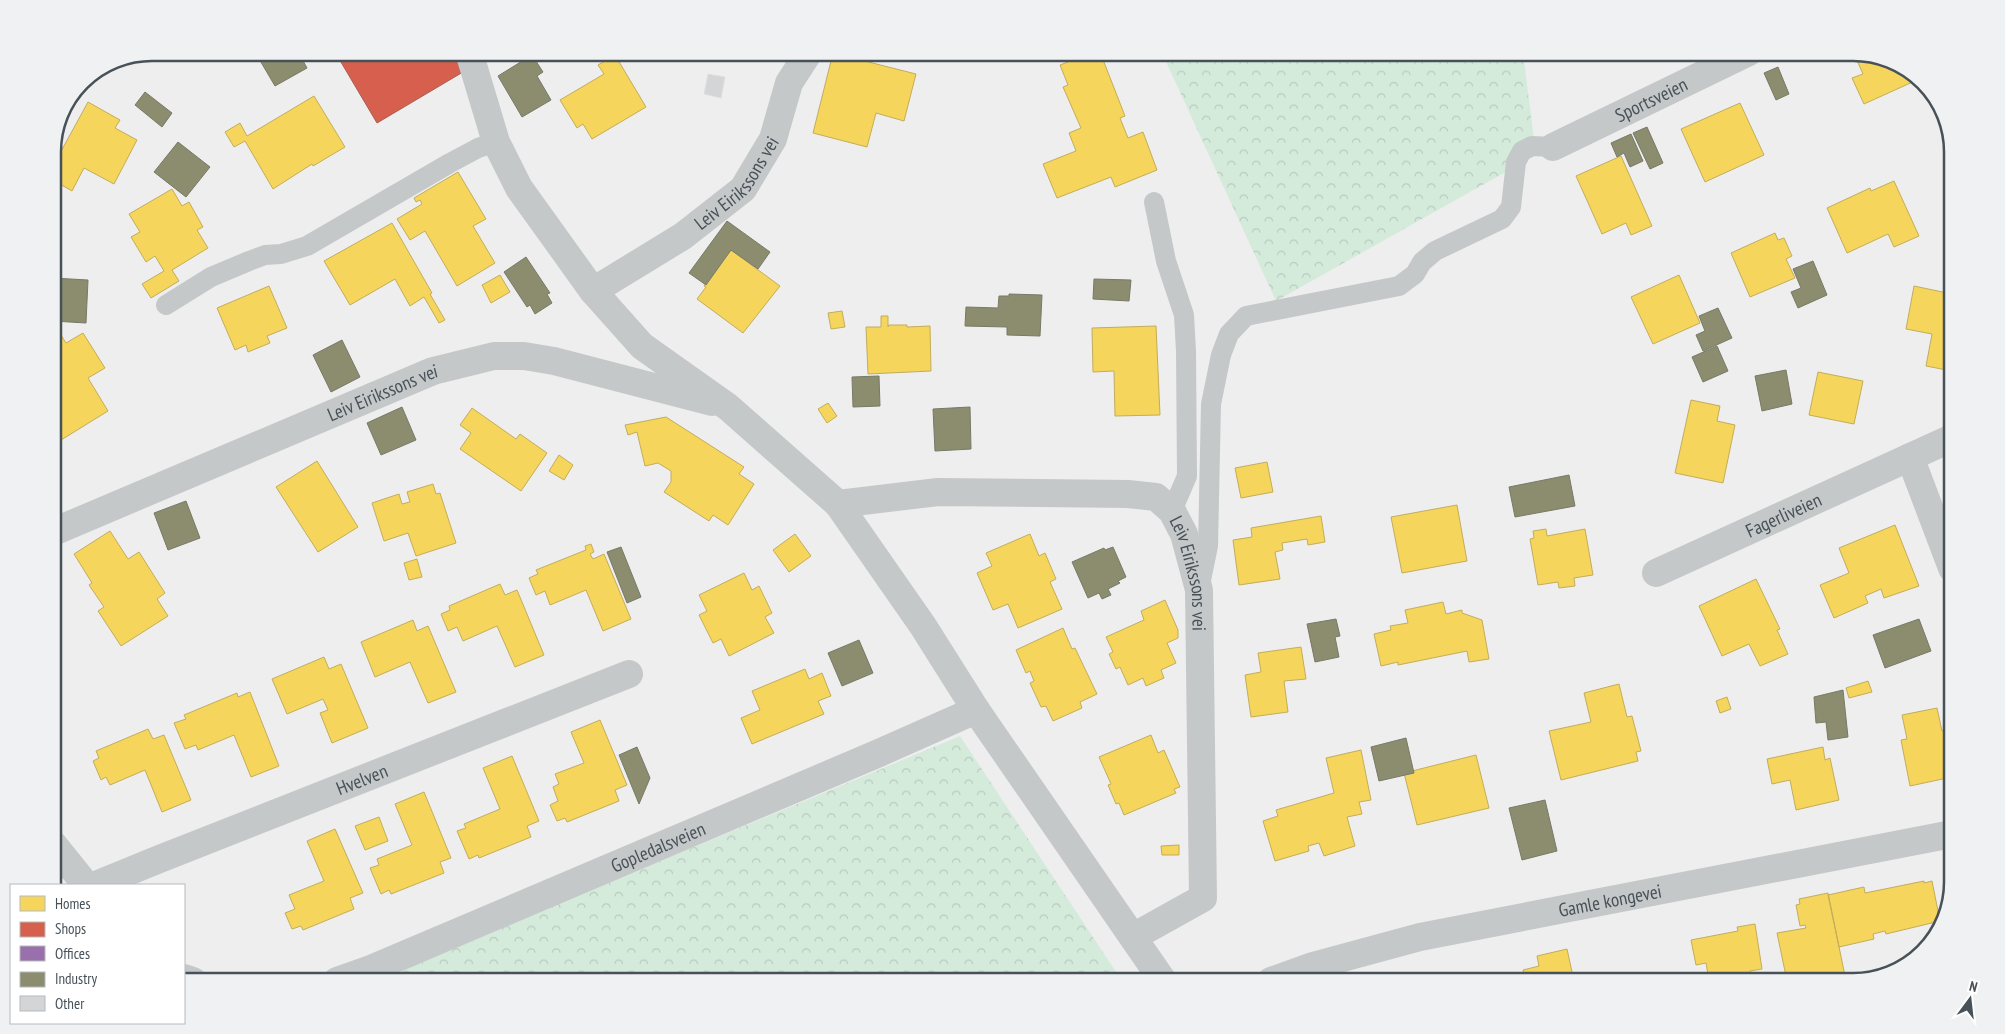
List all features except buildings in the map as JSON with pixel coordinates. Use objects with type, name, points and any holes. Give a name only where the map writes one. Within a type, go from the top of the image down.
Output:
[{"type":"street","name":"Leiv Eirikssons vei","points":[[472,61],[496,142],[519,188],[593,291],[642,346],[728,407],[838,504],[923,626],[976,710],[1157,973]]},
{"type":"street","name":"Leiv Eirikssons vei","points":[[593,291],[683,236],[743,189],[773,139],[790,83],[804,61]]},
{"type":"street","name":"Sportsveien","points":[[1553,147],[1730,61]]},
{"type":"street","name":"Leiv Eirikssons vei","points":[[61,529],[433,371],[494,356],[524,356],[554,361],[728,407]]},
{"type":"street","name":"Fagerliveien","points":[[1656,573],[1944,442]]},
{"type":"street","points":[[1910,457],[1944,547]]},
{"type":"street","name":"Leiv Eirikssons vei","points":[[838,504],[938,492],[1128,494],[1156,497],[1172,510],[1184,534],[1198,590],[1203,898],[1133,937]]},
{"type":"street","name":"Hvelven","points":[[98,884],[629,674]]},
{"type":"street","name":"Gopledalsveien","points":[[361,973],[976,710]]},
{"type":"street","name":"Gamle kongevei","points":[[1295,973],[1313,966],[1420,936],[1944,836]]},
{"type":"street","points":[[61,854],[85,884]]},
{"type":"lane","points":[[166,304],[211,277],[248,261],[265,255],[281,254],[307,246],[450,163],[478,148],[496,142]]},
{"type":"lane","points":[[1198,590],[1208,546],[1211,404],[1221,355],[1229,334],[1246,316],[1399,286],[1415,274],[1422,262],[1435,251],[1502,219],[1511,207],[1516,162],[1522,150],[1532,146],[1553,147]]},
{"type":"lane","points":[[1154,202],[1166,261],[1184,315],[1187,476],[1172,510]]},
{"type":"green space","points":[[1166,61],[1524,61],[1536,155],[1276,301]]},
{"type":"green space","points":[[960,736],[1117,973],[392,973]]}]
